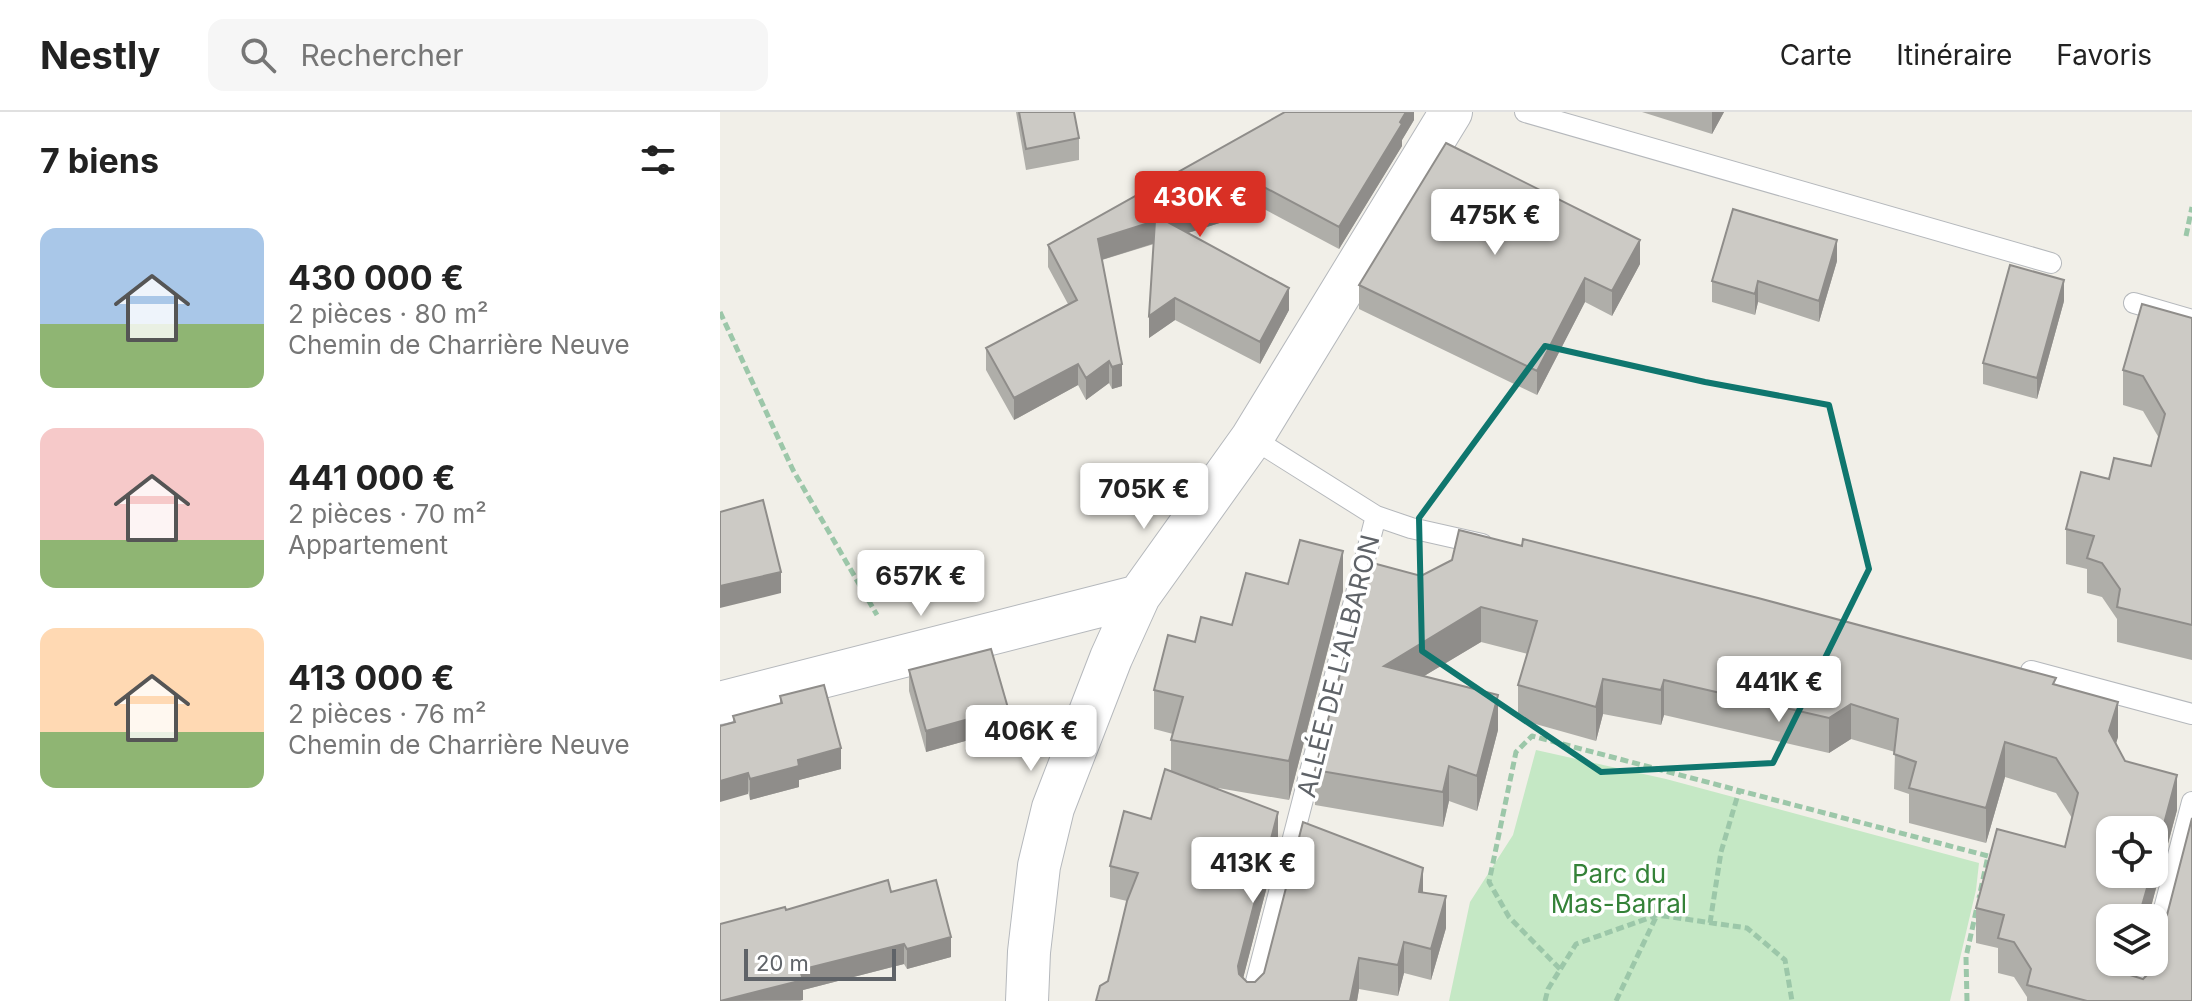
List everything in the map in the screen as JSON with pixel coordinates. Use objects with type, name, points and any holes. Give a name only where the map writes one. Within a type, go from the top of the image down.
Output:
[{"type":"street","points":[[1027,1001],[1039,866],[1053,808],[1111,658],[1139,596],[1252,438],[1451,112]]},
{"type":"street","points":[[720,703],[1139,596]]},
{"type":"lane","points":[[1525,112],[2051,263]]},
{"type":"lane","points":[[2134,303],[2192,320]]},
{"type":"lane","points":[[1252,438],[1376,516],[1411,528],[1500,549]]},
{"type":"lane","name":"ALLÉE DE L'ALBARON","points":[[1251,1001],[1376,516]]},
{"type":"lane","points":[[2006,665],[2192,714]]},
{"type":"lane","points":[[2165,904],[2192,802]]},
{"type":"lane","points":[[2140,1001],[2146,976]]},
{"type":"path","points":[[2186,236],[2192,207]]},
{"type":"path","points":[[720,312],[793,470],[903,656]]},
{"type":"path","points":[[1560,969],[1509,917],[1489,882],[1516,752],[1532,736],[1988,856],[1966,957],[1967,1001]]},
{"type":"path","points":[[1710,923],[1721,852],[1739,791]]},
{"type":"path","points":[[1616,1001],[1657,915]]},
{"type":"path","points":[[1545,1001],[1548,989],[1576,944],[1657,915],[1747,928],[1785,960],[1792,1001]]},
{"type":"highlighted area","points":[[1545,346],[1705,382],[1829,405],[1869,569],[1773,763],[1601,772],[1422,651],[1419,518]]},
{"type":"green space","name":"Parc du Mas-Barral","points":[[1536,750],[1666,779],[1979,863],[1976,890],[1950,1001],[1449,1001],[1470,902],[1513,835]]},
{"type":"building","points":[[1019,112],[1074,112],[1079,138],[1026,149]]},
{"type":"building","points":[[1285,112],[1406,112],[1400,122],[1402,124],[1339,227],[1264,187],[1162,219],[1289,288],[1260,342],[1175,298],[1149,316],[1155,221],[1098,239],[1122,364],[1112,367],[1109,361],[1086,378],[1078,364],[1014,398],[986,348],[1077,300],[1048,245]]},
{"type":"building","points":[[1446,143],[1640,240],[1612,291],[1585,278],[1537,371],[1359,285]]},
{"type":"building","points":[[1733,209],[1837,240],[1819,301],[1758,281],[1755,294],[1712,281]]},
{"type":"building","points":[[2010,265],[2064,280],[2037,378],[1983,363]]},
{"type":"building","points":[[2142,304],[2192,318],[2192,625],[2117,607],[2120,589],[2102,563],[2087,558],[2094,536],[2066,529],[2081,472],[2109,479],[2114,458],[2151,466],[2165,414],[2143,376],[2123,370]]},
{"type":"building","points":[[763,500],[781,572],[720,586],[720,512]]},
{"type":"building","points":[[1459,530],[1522,546],[1523,539],[2056,678],[2053,684],[2118,702],[2109,731],[2125,761],[2177,775],[2166,816],[2096,816],[2096,888],[2147,888],[2142,904],[2096,904],[2096,976],[2143,979],[2146,976],[2168,976],[2168,911],[2192,818],[2192,1001],[2087,1001],[2027,985],[2031,969],[2014,942],[1998,938],[2004,915],[1976,908],[1997,829],[2065,847],[2078,793],[2056,758],[2005,742],[1986,808],[1909,788],[1916,762],[1894,754],[1898,719],[1851,704],[1829,718],[1664,680],[1661,690],[1603,679],[1596,707],[1518,685],[1537,621],[1481,607],[1384,666],[1498,695],[1477,776],[1449,766],[1443,792],[1315,770],[1369,562],[1421,576],[1452,560]]},
{"type":"building","points":[[1300,540],[1343,551],[1289,761],[1171,740],[1183,697],[1154,690],[1168,635],[1195,642],[1201,617],[1232,625],[1246,573],[1288,584]]},
{"type":"building","points":[[991,649],[1008,708],[926,731],[909,670]]},
{"type":"building","points":[[824,685],[841,748],[798,760],[799,766],[750,779],[748,773],[720,781],[720,726],[735,722],[733,716],[782,703],[780,696]]},
{"type":"building","points":[[1165,769],[1278,812],[1238,966],[1239,974],[1247,982],[1255,982],[1264,973],[1303,822],[1423,868],[1419,892],[1446,896],[1431,949],[1404,942],[1398,965],[1359,958],[1350,1001],[1096,1001],[1100,986],[1108,981],[1127,901],[1138,873],[1110,866],[1124,811],[1151,819]]},
{"type":"building","points":[[888,880],[891,892],[936,880],[951,937],[907,949],[904,944],[800,970],[803,980],[720,1001],[720,924],[785,907],[786,910]]}]
